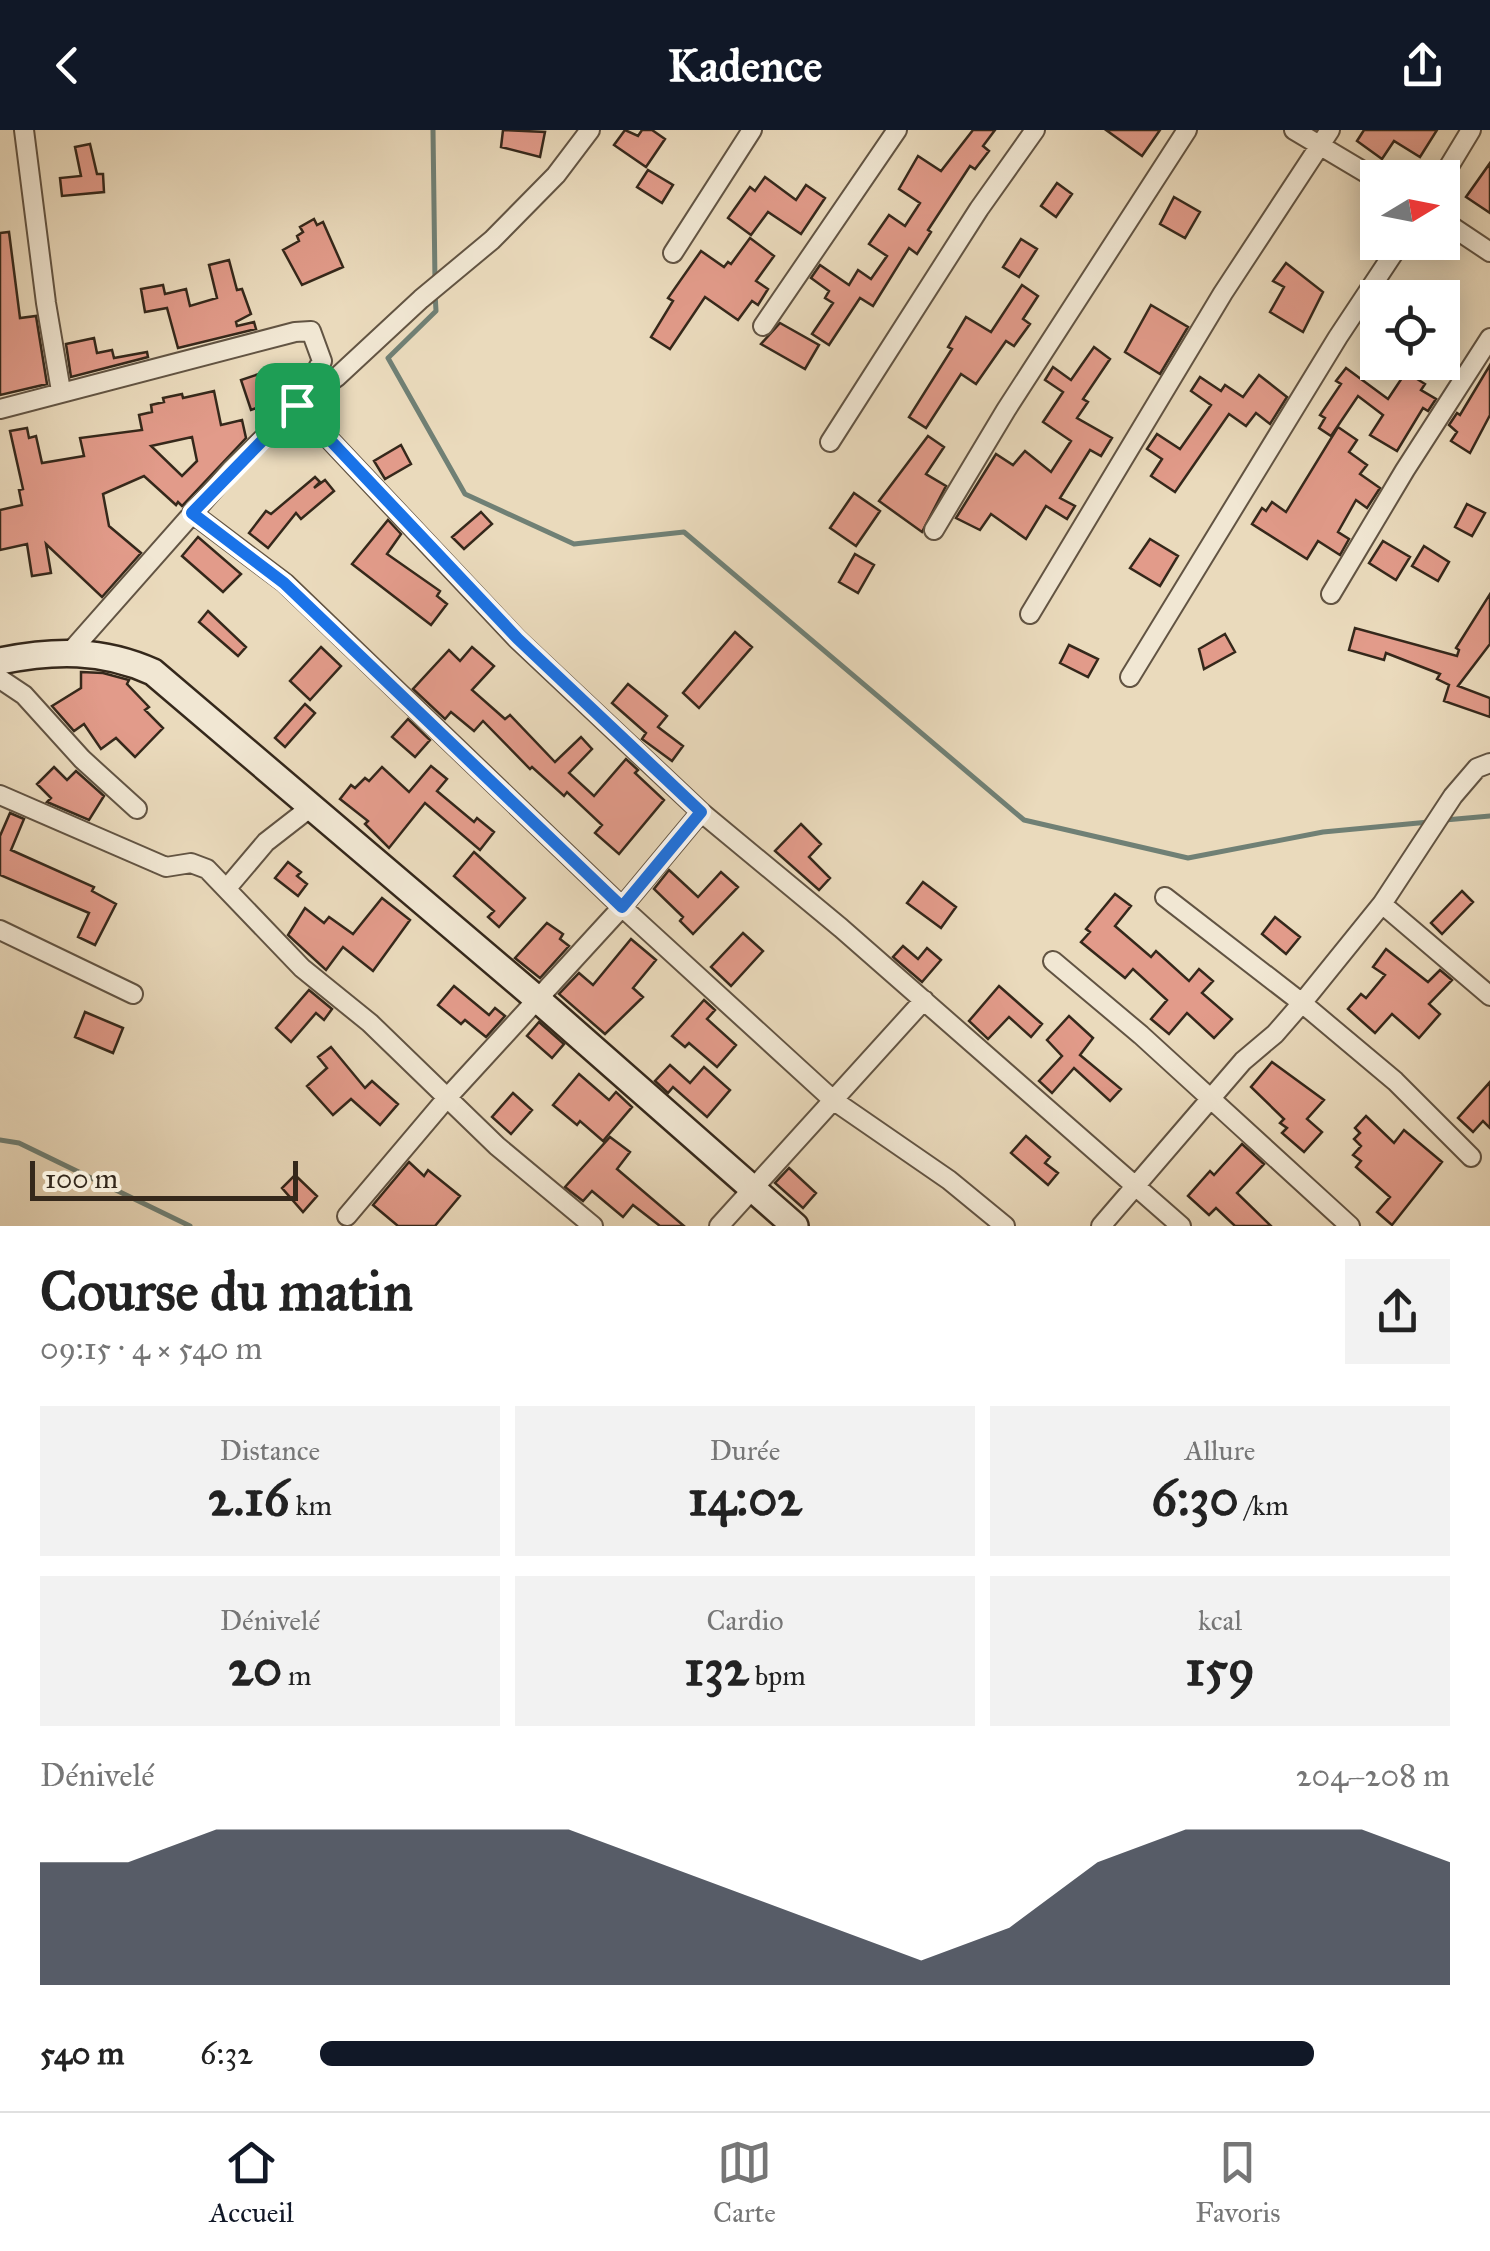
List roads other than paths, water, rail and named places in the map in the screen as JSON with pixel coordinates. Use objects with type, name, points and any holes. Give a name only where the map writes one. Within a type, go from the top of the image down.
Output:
[{"type":"street","points":[[24,130],[61,390]]},
{"type":"street","points":[[71,650],[192,513],[297,405],[337,377],[492,240],[556,176],[590,130]]},
{"type":"street","points":[[673,253],[752,130]]},
{"type":"street","points":[[763,326],[897,130]]},
{"type":"street","points":[[830,442],[980,209],[1036,130]]},
{"type":"street","points":[[934,530],[1006,410],[1187,130]]},
{"type":"street","points":[[1294,130],[1325,138],[1360,166]]},
{"type":"street","points":[[1453,160],[1471,130]]},
{"type":"street","points":[[1030,614],[1223,293],[1325,138]]},
{"type":"street","points":[[1460,232],[1490,252]]},
{"type":"street","points":[[1130,677],[1338,337],[1390,260]]},
{"type":"street","points":[[0,409],[61,390],[311,331],[322,361],[297,405]]},
{"type":"street","points":[[1331,594],[1490,338]]},
{"type":"street","points":[[297,405],[518,639],[701,812],[1182,1226]]},
{"type":"street","points":[[192,513],[284,583],[622,907],[832,1100],[950,1180],[1005,1226]]},
{"type":"street","points":[[0,661],[71,650],[130,661],[153,672],[536,998],[795,1226]]},
{"type":"street","points":[[0,679],[24,695],[82,758],[138,809]]},
{"type":"street","points":[[1102,1226],[1243,1061],[1302,1003],[1382,904],[1453,796],[1478,768],[1490,763]]},
{"type":"street","points":[[0,795],[166,867],[191,863],[207,869],[302,968],[370,1023],[446,1099],[593,1226]]},
{"type":"street","points":[[227,888],[266,842],[310,803]]},
{"type":"street","points":[[347,1216],[446,1099],[622,907],[701,812]]},
{"type":"street","points":[[1165,897],[1302,1003],[1394,1081],[1471,1157]]},
{"type":"street","points":[[1382,904],[1490,996]]},
{"type":"street","points":[[0,930],[134,994]]},
{"type":"street","points":[[1053,961],[1141,1035],[1350,1226]]},
{"type":"street","points":[[719,1226],[924,1000]]},
{"type":"waterway","points":[[433,130],[435,282]]},
{"type":"waterway","points":[[435,293],[436,311],[388,358],[465,494],[574,544],[684,532],[1024,820],[1188,858],[1323,832],[1429,822]]},
{"type":"waterway","points":[[1445,820],[1490,816]]},
{"type":"waterway","points":[[0,1140],[19,1143],[190,1226]]}]
